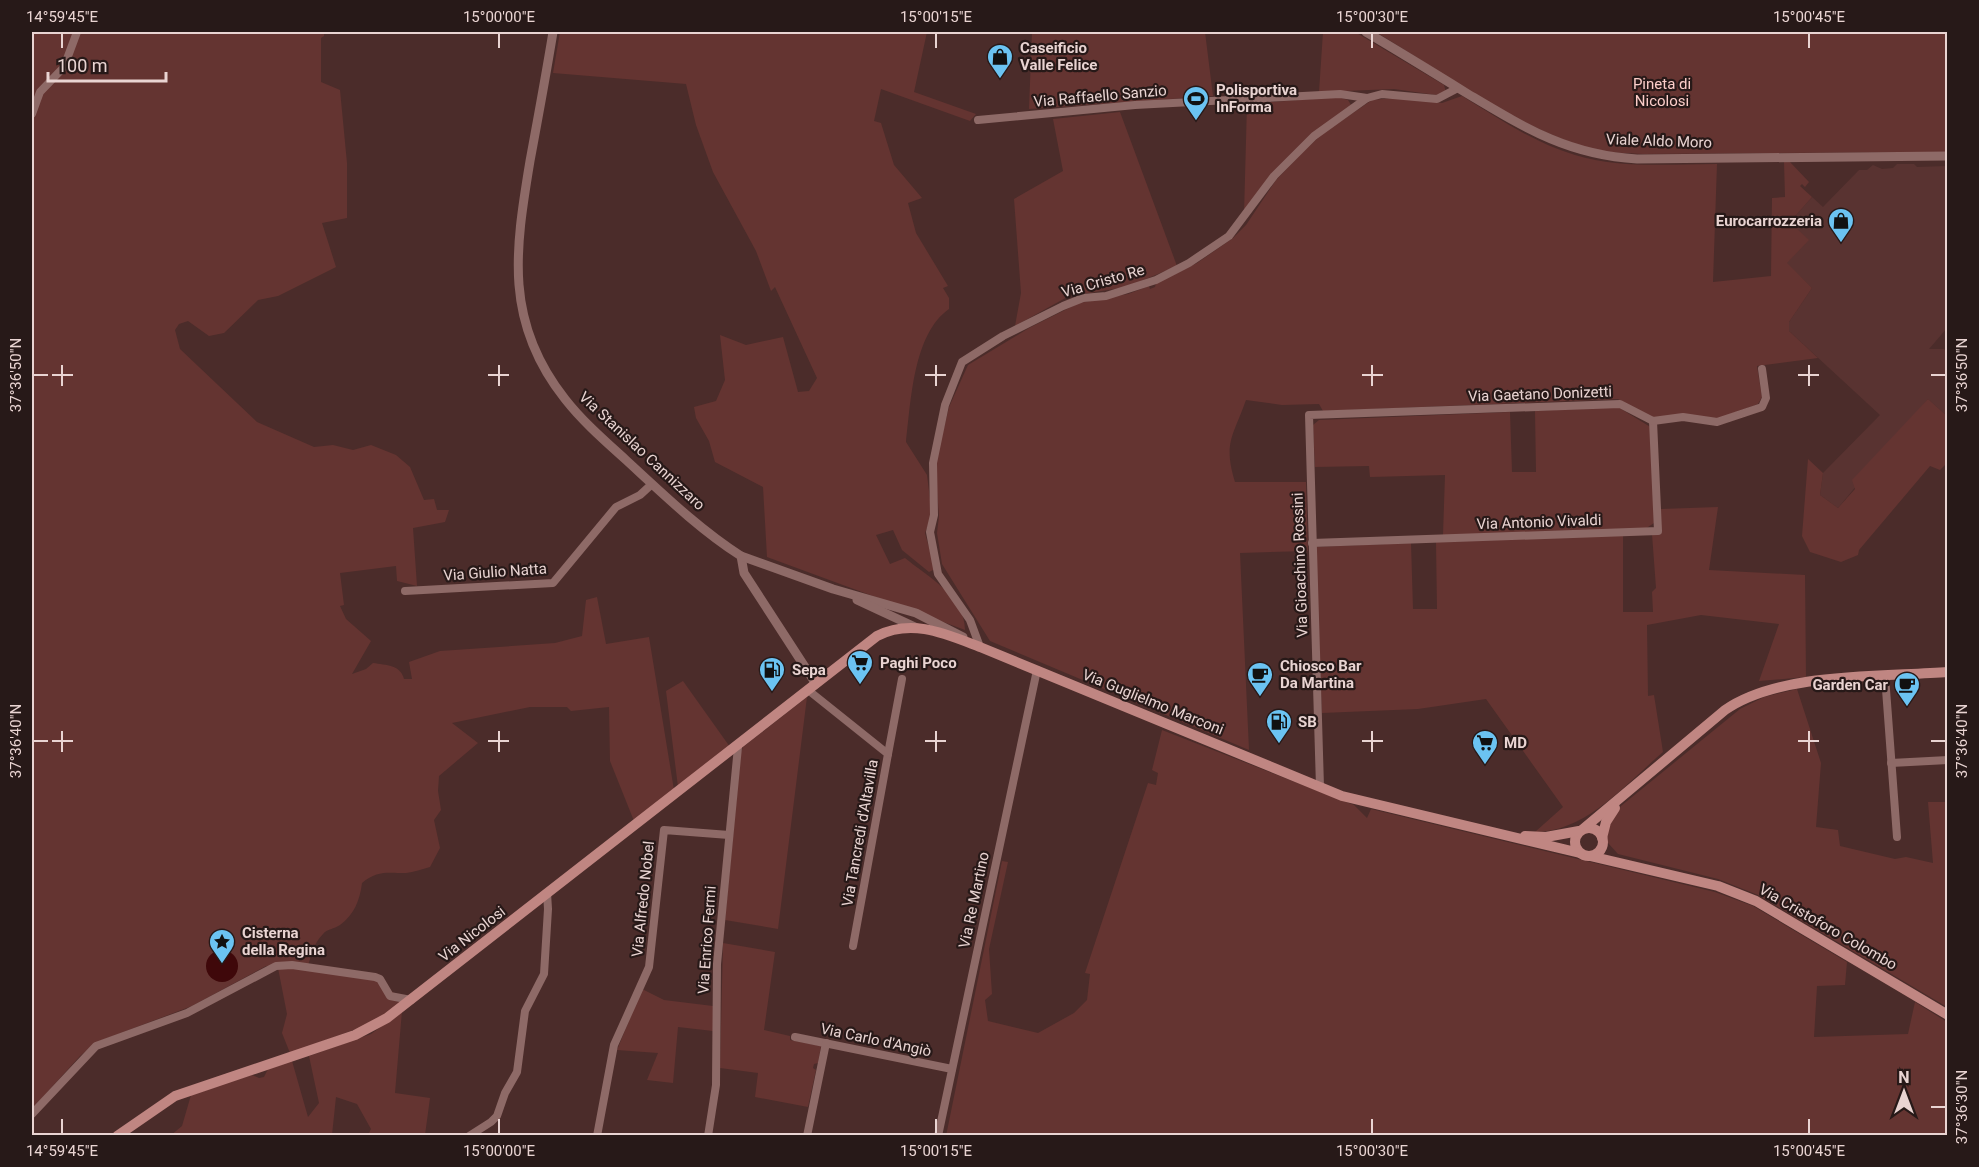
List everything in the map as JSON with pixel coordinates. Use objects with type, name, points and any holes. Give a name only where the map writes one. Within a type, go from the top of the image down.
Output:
[{"type":"main road","name":"Via Guglielmo Marconi","points":[[812,687],[877,636],[888,630],[915,627],[942,632],[1342,796],[1492,832]]},
{"type":"main road","points":[[1585,854],[1575,841],[1581,830],[1725,710],[1749,695],[1789,684],[1947,672]]},
{"type":"main road","name":"Via Nicolosi","points":[[117,1136],[175,1096],[373,1027],[738,747],[812,687]]},
{"type":"main road","points":[[1585,854],[1598,852],[1606,822],[1622,798]]},
{"type":"main road","points":[[1492,832],[1546,837],[1593,828],[1614,855],[1653,870]]},
{"type":"main road","points":[[1492,832],[1653,870]]},
{"type":"main road","name":"Via Cristoforo Colombo","points":[[1653,870],[1718,886],[1756,901],[1947,1015]]},
{"type":"street","points":[[32,114],[40,92],[64,67],[76,32]]},
{"type":"street","name":"Via Stanislao Cannizzaro","points":[[554,32],[516,260],[522,308],[538,356],[564,398],[580,418],[715,539],[741,556],[833,589]]},
{"type":"street","name":"Viale Aldo Moro","points":[[1366,32],[1546,139],[1610,157],[1947,156]]},
{"type":"street","points":[[1367,98],[1382,94],[1437,99],[1458,87]]},
{"type":"street","name":"Via Raffaello Sanzio","points":[[978,120],[1135,105],[1340,94],[1367,98]]},
{"type":"street","name":"Via Cristo Re","points":[[980,647],[970,620],[938,574],[930,532],[934,515],[933,464],[945,405],[962,362],[1003,336],[1063,306],[1083,298],[1106,296],[1156,280],[1188,263],[1229,236],[1274,176],[1314,136],[1367,98]]},
{"type":"street","points":[[1653,422],[1683,417],[1717,423],[1762,407],[1766,398],[1762,369]]},
{"type":"street","name":"Via Gaetano Donizetti","points":[[1309,415],[1620,404],[1653,422]]},
{"type":"street","name":"Via Gioachino Rossini","points":[[1309,415],[1320,787]]},
{"type":"street","name":"Via Antonio Vivaldi","points":[[1312,543],[1658,531],[1653,422]]},
{"type":"street","name":"Via Giulio Natta","points":[[405,591],[553,583],[616,507],[640,495],[652,484]]},
{"type":"street","points":[[741,556],[744,573],[812,687]]},
{"type":"street","points":[[833,589],[916,614],[980,647]]},
{"type":"street","points":[[833,589],[915,627]]},
{"type":"street","name":"Via Re Martino","points":[[938,1136],[1037,670]]},
{"type":"street","points":[[1885,676],[1897,837]]},
{"type":"street","points":[[888,754],[902,679]]},
{"type":"street","name":"Via Tancredi d'Altavilla","points":[[812,687],[888,754],[853,946]]},
{"type":"street","name":"Via Enrico Fermi","points":[[708,1136],[716,1085],[717,964],[738,747]]},
{"type":"street","points":[[1891,763],[1947,760]]},
{"type":"street","name":"Via Alfredo Nobel","points":[[597,1136],[614,1045],[649,967],[664,830],[729,836]]},
{"type":"street","points":[[469,1136],[497,1116],[505,1093],[517,1072],[525,1011],[544,974],[547,893]]},
{"type":"street","points":[[32,1114],[96,1046],[187,1013],[276,966],[292,965],[375,977],[380,979],[390,996],[411,1000]]},
{"type":"street","name":"Via Carlo d'Angiò","points":[[795,1037],[952,1069]]},
{"type":"street","points":[[807,1136],[826,1043]]},
{"type":"shaded area","points":[[1897,164],[1914,164],[1917,167],[1947,166],[1947,328],[1929,349],[1944,349],[1947,352],[1947,416],[1928,399],[1838,508],[1820,495],[1823,473],[1880,415],[1789,331],[1789,322],[1812,288],[1786,263],[1808,240],[1790,222],[1812,197],[1823,207],[1859,170],[1867,170],[1873,165],[1882,169],[1893,168]]},
{"type":"shaded area","name":"Cisterna della Regina","points":[[222,950],[234,954],[238,966],[234,978],[222,982],[210,978],[206,966],[210,954]]},
{"type":"green space","points":[[32,32],[74,32],[61,66],[32,105]]},
{"type":"green space","points":[[79,32],[324,32],[321,38],[321,82],[340,90],[347,163],[347,218],[322,223],[336,267],[278,296],[258,300],[224,333],[209,336],[188,321],[179,324],[175,330],[180,349],[257,422],[314,447],[333,445],[353,450],[371,445],[396,455],[410,467],[424,500],[434,499],[437,510],[449,510],[445,522],[413,528],[417,586],[397,581],[396,566],[340,573],[344,605],[340,606],[346,619],[371,641],[352,674],[366,669],[373,663],[392,666],[400,671],[404,679],[412,679],[409,662],[440,651],[555,643],[582,636],[586,600],[597,597],[606,644],[649,637],[674,790],[634,821],[610,761],[609,707],[571,711],[567,707],[530,707],[452,723],[478,743],[439,776],[438,791],[441,810],[434,820],[440,848],[430,867],[406,873],[378,874],[362,883],[353,912],[340,925],[326,931],[320,937],[308,965],[266,966],[192,1006],[97,1042],[80,1056],[32,1109],[32,119],[42,93],[66,68]]},
{"type":"green space","points":[[560,32],[927,32],[914,92],[976,114],[970,121],[881,89],[874,121],[881,123],[894,165],[922,198],[908,203],[916,233],[948,286],[943,288],[949,298],[949,309],[937,320],[928,335],[916,370],[906,442],[927,475],[932,515],[925,533],[935,569],[929,572],[902,550],[893,530],[876,535],[890,564],[905,558],[944,588],[959,607],[965,630],[767,557],[763,487],[715,462],[709,441],[696,418],[694,407],[716,401],[725,380],[720,335],[746,345],[783,337],[798,392],[809,391],[817,378],[775,287],[771,291],[756,251],[713,172],[696,125],[686,84],[553,73]]},
{"type":"green space","points":[[1032,32],[1205,32],[1213,96],[1029,109]]},
{"type":"green space","points":[[1323,32],[1355,32],[1444,85],[1446,92],[1436,95],[1394,89],[1319,92]]},
{"type":"green space","name":"Pineta di Nicolosi","points":[[1376,32],[1947,32],[1947,152],[1643,154],[1593,149],[1538,129],[1510,114]]},
{"type":"green space","points":[[1462,96],[1531,137],[1575,155],[1628,164],[1717,164],[1713,282],[1771,276],[1772,198],[1785,197],[1784,162],[1790,162],[1809,182],[1805,187],[1802,184],[1800,186],[1812,197],[1790,222],[1809,240],[1787,263],[1812,288],[1789,322],[1789,331],[1818,358],[1757,366],[1762,397],[1758,404],[1717,419],[1652,418],[1618,399],[1323,411],[1319,404],[1282,405],[1246,400],[1231,440],[1231,469],[1235,482],[1306,482],[1308,551],[1240,553],[1249,750],[990,641],[942,564],[937,533],[939,516],[935,465],[949,407],[968,365],[1029,328],[1079,303],[1128,294],[1149,286],[1150,289],[1155,287],[1156,283],[1197,263],[1233,238],[1246,225],[1276,180],[1322,134],[1372,100],[1405,97],[1442,103]]},
{"type":"green space","points":[[1338,97],[1348,100],[1351,105],[1292,155],[1244,214],[1247,104]]},
{"type":"green space","points":[[1120,112],[1177,266],[1127,287],[1069,296],[1015,326],[1021,293],[1014,199],[1063,171],[1053,119]]},
{"type":"green space","points":[[1928,399],[1947,416],[1947,463],[1940,470],[1930,466],[1859,550],[1858,555],[1841,562],[1810,552],[1802,536],[1808,459],[1823,473],[1820,495],[1838,508],[1855,489],[1852,480]]},
{"type":"green space","points":[[1618,407],[1652,428],[1654,523],[1645,529],[1443,535],[1445,475],[1370,477],[1369,466],[1315,467],[1313,425],[1319,420],[1510,412],[1512,472],[1536,472],[1535,411]]},
{"type":"green space","points":[[1718,507],[1709,570],[1805,575],[1806,677],[1759,681],[1779,624],[1701,615],[1647,625],[1648,696],[1654,695],[1663,752],[1605,804],[1571,824],[1554,830],[1535,832],[1563,807],[1486,699],[1418,709],[1322,713],[1315,547],[1411,543],[1413,609],[1437,609],[1436,542],[1623,535],[1623,612],[1653,612],[1652,592],[1656,588],[1652,534],[1661,534],[1661,509]]},
{"type":"green space","points":[[683,681],[730,747],[678,787],[666,691]]},
{"type":"green space","points":[[1797,689],[1821,763],[1816,827],[1838,830],[1840,846],[1895,859],[1906,857],[1933,863],[1928,802],[1947,802],[1947,1007],[1758,895],[1718,879],[1618,854],[1608,843],[1607,830],[1621,806],[1740,709],[1764,697]]},
{"type":"green space","points":[[807,697],[778,929],[725,920],[741,752],[743,747]]},
{"type":"green space","points":[[1162,730],[1354,805],[1367,818],[1371,809],[1715,892],[1753,906],[1847,962],[1845,985],[1817,986],[1814,1037],[1908,1034],[1915,1002],[1947,1022],[1947,1135],[946,1136],[1002,861],[1008,862],[989,949],[992,994],[985,1000],[988,1021],[1038,1033],[1074,1013],[1087,1000],[1090,974],[1085,973],[1148,783],[1156,785],[1158,773],[1152,770]]},
{"type":"green space","points":[[723,943],[775,952],[764,1030],[790,1036],[790,1040],[821,1046],[818,1063],[814,1064],[813,1068],[816,1070],[808,1107],[755,1097],[758,1073],[720,1068]]},
{"type":"green space","points":[[293,967],[379,981],[404,1001],[370,1024],[290,1053],[282,1033],[287,1014],[278,968]]},
{"type":"green space","points":[[642,989],[664,1000],[713,1006],[713,1031],[678,1027],[673,1083],[647,1080],[658,1053],[617,1050]]},
{"type":"green space","points":[[402,1011],[395,1093],[430,1098],[425,1135],[368,1135],[371,1129],[357,1104],[336,1097],[332,1135],[170,1136],[182,1126],[191,1095],[252,1075],[259,1078],[264,1077],[268,1069],[292,1061],[308,1117],[319,1103],[309,1056],[371,1034]]},
{"type":"place","name":"Caseificio Valle Felice","points":[[1000,80]]},
{"type":"place","name":"Polisportiva InForma","points":[[1196,122]]},
{"type":"place","name":"Eurocarrozzeria","points":[[1841,244]]},
{"type":"place","name":"Paghi Poco","points":[[860,686]]},
{"type":"place","name":"Sepa","points":[[772,693]]},
{"type":"place","name":"Chiosco Bar Da Martina","points":[[1260,698]]},
{"type":"place","name":"Garden Car","points":[[1907,708]]},
{"type":"place","name":"SB","points":[[1279,745]]},
{"type":"place","name":"MD","points":[[1485,766]]},
{"type":"place","name":"Cisterna della Regina","points":[[222,965]]}]
